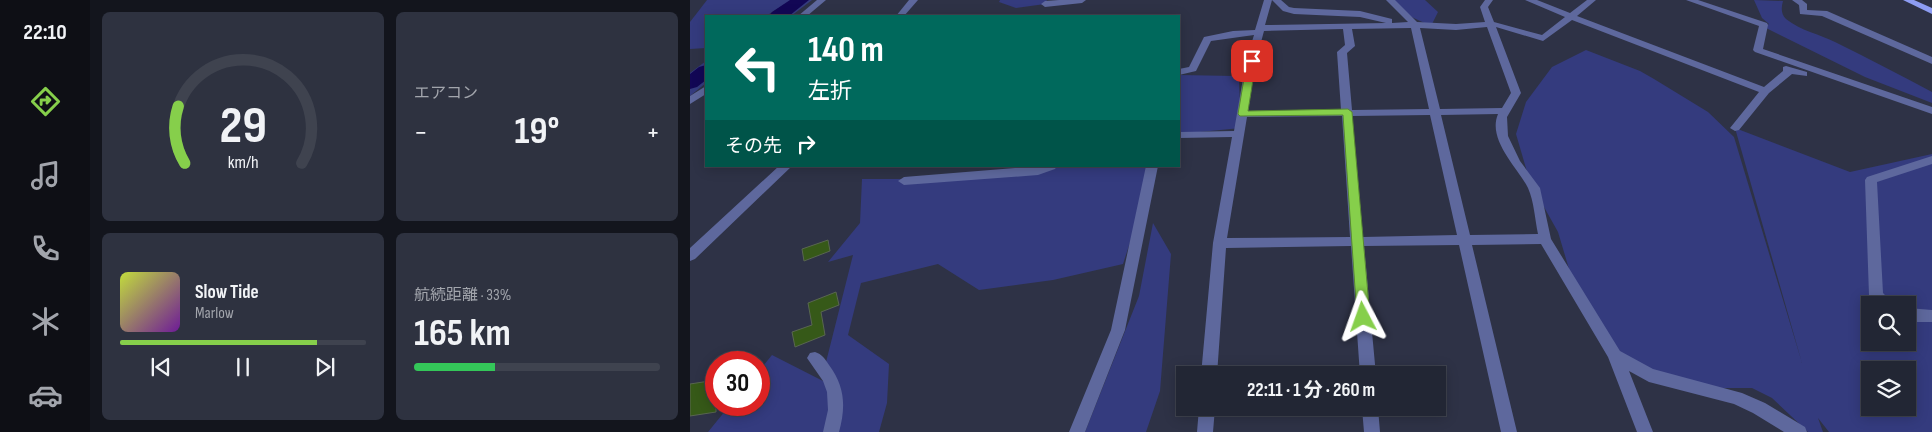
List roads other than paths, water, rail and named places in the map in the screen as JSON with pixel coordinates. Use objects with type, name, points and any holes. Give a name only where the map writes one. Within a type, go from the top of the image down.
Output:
[{"type":"main road","points":[[1907,0],[1932,11]]},
{"type":"street","points":[[803,15],[822,0]]},
{"type":"street","points":[[901,15],[914,0]]},
{"type":"street","points":[[1045,4],[1082,0]]},
{"type":"street","points":[[1210,366],[1220,243],[1252,61],[1268,0]]},
{"type":"street","points":[[1276,0],[1286,9],[1294,11],[1360,14],[1410,25]]},
{"type":"street","points":[[1390,0],[1410,25],[1435,111],[1509,432]]},
{"type":"street","points":[[1489,0],[1484,7],[1516,93],[1502,117],[1504,136],[1515,162],[1534,188],[1545,239],[1615,355],[1645,432]]},
{"type":"street","points":[[1529,0],[1765,91]]},
{"type":"street","points":[[1180,72],[1193,69],[1207,39],[1261,30],[1410,25],[1456,27],[1497,24],[1543,38],[1592,0]]},
{"type":"street","points":[[1690,0],[1764,25],[1758,50],[1932,111]]},
{"type":"street","points":[[1796,0],[1802,4],[1803,12],[1824,13],[1932,61]]},
{"type":"street","points":[[1347,26],[1350,46],[1342,52],[1367,366]]},
{"type":"street","points":[[1736,128],[1765,91],[1788,72],[1786,69],[1846,88],[1878,92]]},
{"type":"street","points":[[690,101],[705,90]]},
{"type":"street","points":[[1243,114],[1505,111]]},
{"type":"street","points":[[1180,135],[1240,134]]},
{"type":"street","points":[[1877,296],[1871,180],[1932,160]]},
{"type":"street","points":[[690,256],[785,167]]},
{"type":"street","points":[[904,181],[940,172],[1038,171],[1048,167]]},
{"type":"street","points":[[1077,432],[1118,330],[1152,167]]},
{"type":"street","points":[[1220,243],[1545,239]]},
{"type":"street","points":[[1916,316],[1932,316]]},
{"type":"street","points":[[1615,355],[1649,375],[1736,398],[1759,408],[1799,432]]},
{"type":"street","points":[[814,358],[831,378],[837,398],[835,418],[830,432]]},
{"type":"street","points":[[1205,432],[1206,416]]},
{"type":"street","points":[[1371,416],[1372,432]]},
{"type":"waterway","points":[[779,15],[801,0]]},
{"type":"waterway","points":[[690,83],[705,72]]}]
